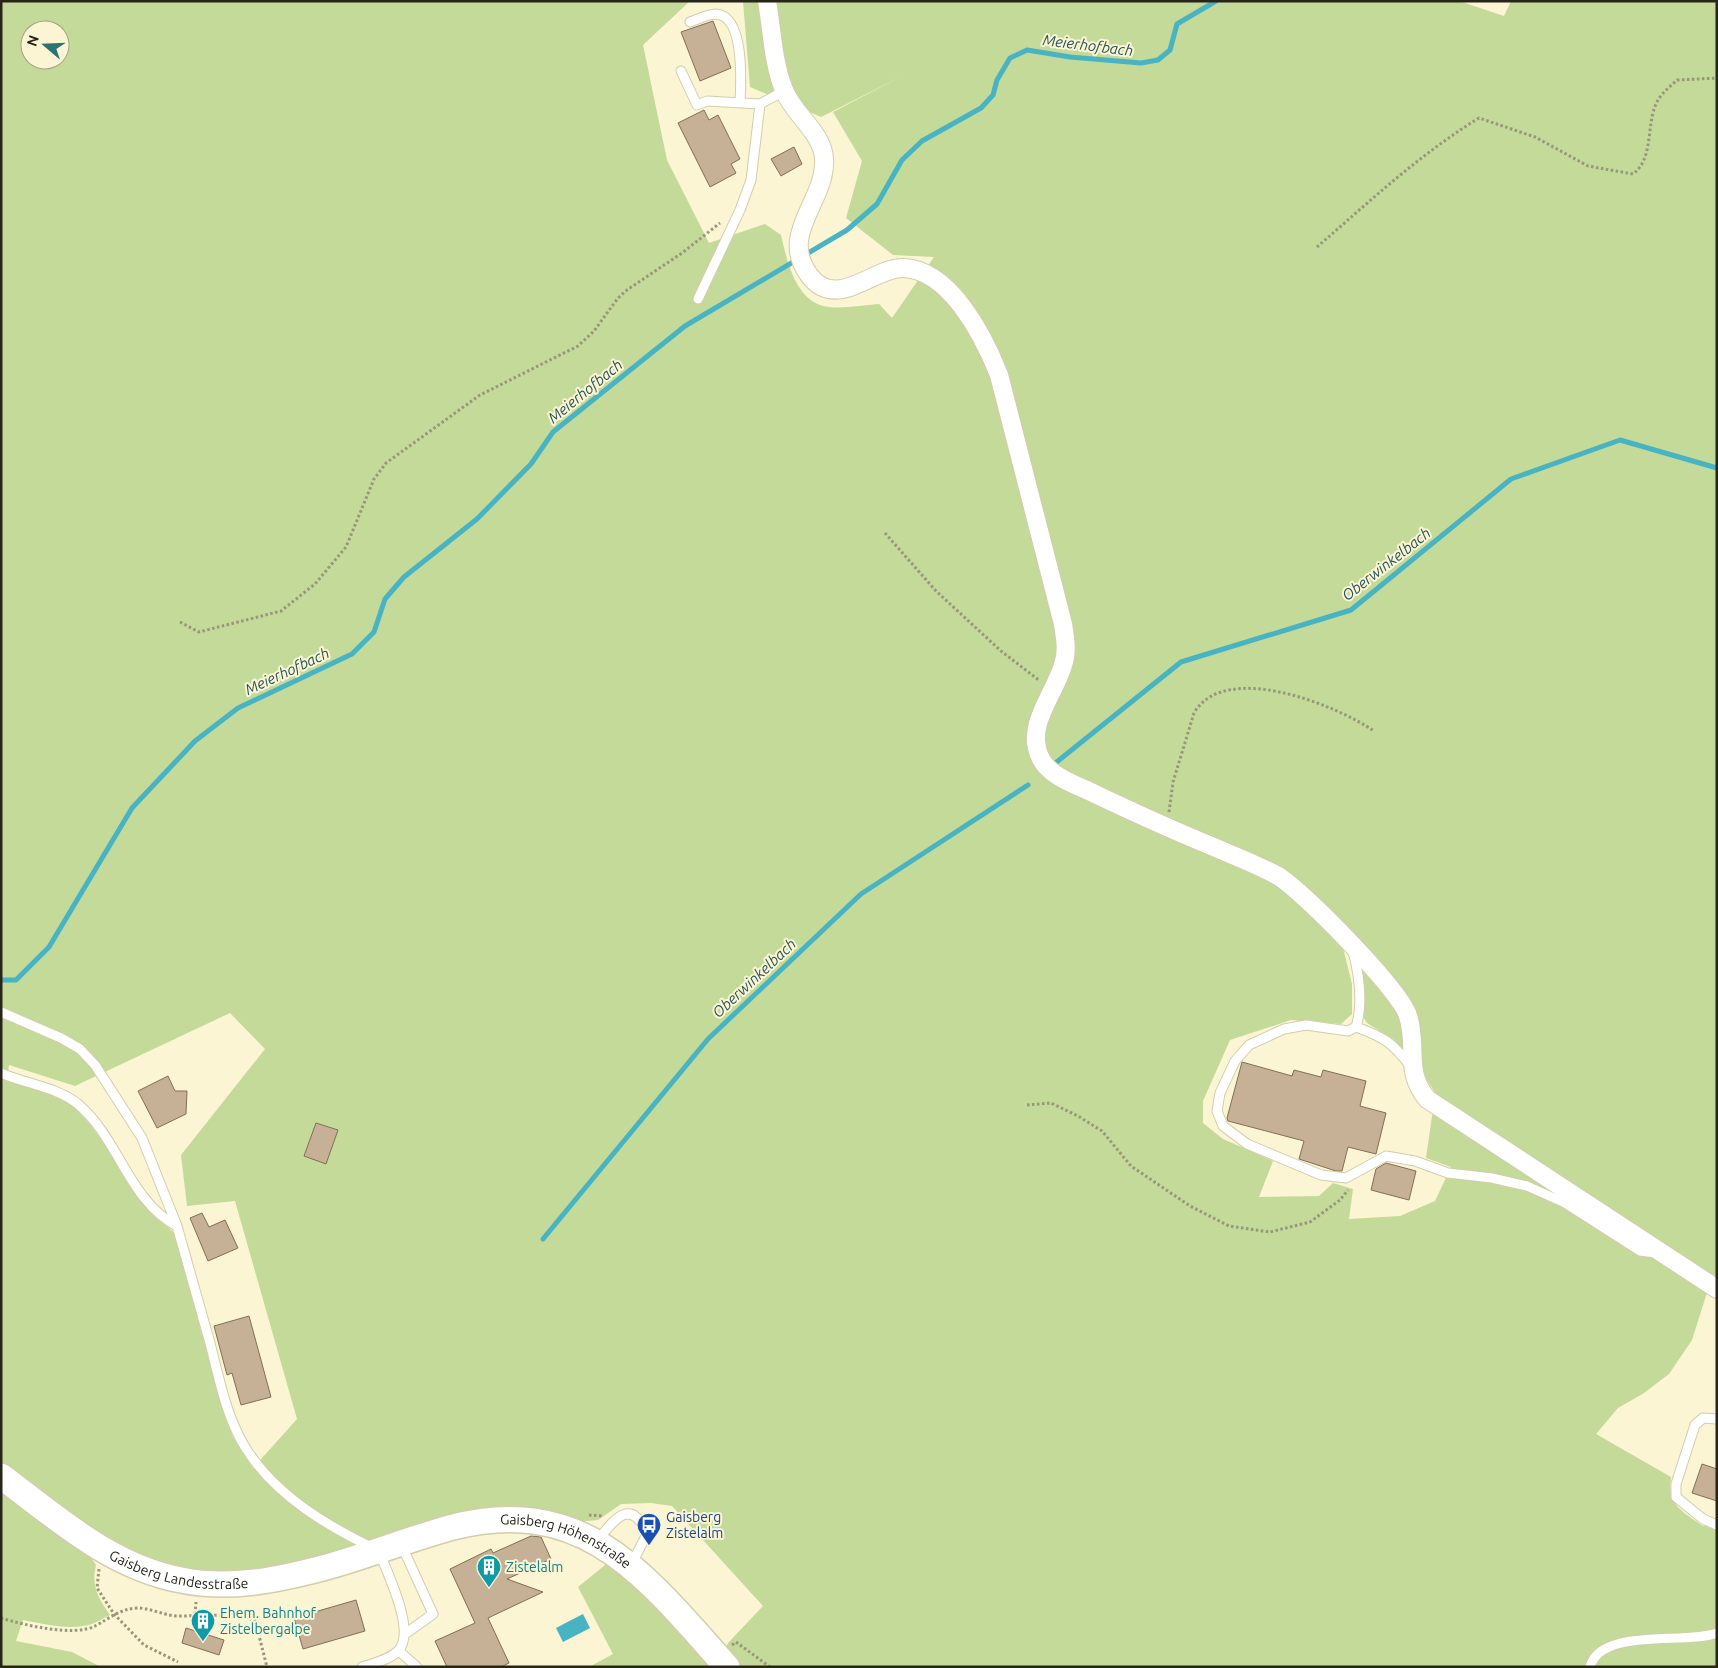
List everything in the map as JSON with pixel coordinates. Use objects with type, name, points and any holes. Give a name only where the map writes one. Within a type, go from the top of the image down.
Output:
[{"type":"main road","name":"Gaisberg Landesstraße","points":[[1,1476],[103,1550],[152,1573],[183,1581],[215,1584],[256,1582],[298,1574],[390,1548]]},
{"type":"main road","name":"Gaisberg Höhenstraße","points":[[390,1548],[454,1527],[496,1520],[532,1521],[568,1530],[596,1541],[631,1565],[722,1661]]},
{"type":"street","points":[[767,1],[784,91],[817,140],[824,157],[822,182],[803,223],[798,245],[804,267],[817,283],[840,289],[855,287],[900,267],[923,272],[938,281],[950,293],[976,328],[992,358],[1006,398],[1063,624],[1065,658],[1037,724],[1035,736],[1040,757],[1045,765],[1062,778],[1285,881],[1312,904],[1351,945],[1405,1008],[1410,1024],[1412,1069],[1419,1089],[1434,1105],[1717,1289]]},
{"type":"lane","points":[[690,22],[718,14],[723,16],[732,25],[741,64],[740,103]]},
{"type":"lane","points":[[681,71],[697,105],[707,101],[760,104],[784,91]]},
{"type":"lane","points":[[698,299],[740,210],[751,180],[760,104]]},
{"type":"lane","points":[[1351,945],[1356,964],[1360,1014],[1356,1027],[1348,1031],[1306,1025],[1284,1029],[1249,1045],[1235,1061],[1220,1093],[1217,1111],[1223,1126],[1247,1144],[1321,1175],[1346,1178],[1386,1156],[1415,1161],[1448,1173],[1492,1178],[1527,1186],[1565,1203],[1640,1251],[1663,1254]]},
{"type":"lane","points":[[1,1012],[61,1038],[80,1049],[95,1065],[142,1138],[177,1226],[225,1400],[236,1431],[263,1471],[316,1516],[343,1534],[390,1548],[433,1614],[405,1634]]},
{"type":"lane","points":[[1356,1027],[1381,1036],[1394,1044],[1412,1069]]},
{"type":"lane","points":[[1,1074],[60,1093],[81,1107],[155,1210],[177,1226]]},
{"type":"lane","points":[[1717,1419],[1703,1418],[1695,1425],[1676,1484],[1676,1497],[1703,1519],[1717,1525]]},
{"type":"lane","points":[[596,1541],[616,1516],[625,1514],[634,1516],[643,1524],[648,1534],[631,1565]]},
{"type":"lane","points":[[362,1667],[387,1659],[399,1651],[405,1634],[390,1548]]},
{"type":"lane","points":[[1590,1667],[1606,1648],[1629,1640],[1666,1640],[1717,1633]]},
{"type":"lane","points":[[399,1651],[417,1667]]},
{"type":"path","points":[[1317,247],[1393,180],[1452,135],[1479,118],[1535,137],[1588,166],[1634,174],[1641,168],[1659,98],[1677,80],[1717,78]]},
{"type":"path","points":[[180,622],[199,632],[281,611],[315,584],[346,548],[374,479],[386,463],[480,395],[578,346],[594,331],[618,298],[627,290],[740,210]]},
{"type":"path","points":[[885,533],[936,592],[1001,651],[1052,690]]},
{"type":"path","points":[[1166,827],[1173,782],[1194,713],[1200,703],[1209,696],[1225,690],[1245,688],[1271,691],[1304,698],[1338,711],[1374,731]]},
{"type":"path","points":[[1028,1105],[1051,1104],[1078,1116],[1102,1131],[1131,1166],[1190,1206],[1229,1226],[1270,1232],[1310,1222],[1340,1200],[1363,1169]]},
{"type":"path","points":[[103,1550],[97,1588],[114,1614],[144,1645],[178,1662]]},
{"type":"path","points":[[1,1618],[49,1628],[70,1630],[95,1626],[114,1614],[139,1608],[177,1616],[218,1614],[255,1620],[267,1667]]},
{"type":"path","points":[[722,1661],[736,1642],[770,1667]]},
{"type":"green space","points":[[1,1],[690,1],[643,45],[667,160],[709,243],[765,224],[781,235],[786,257],[795,280],[808,298],[818,304],[829,307],[879,304],[892,318],[934,257],[893,255],[846,218],[862,161],[833,112],[906,74],[821,117],[750,87],[743,1],[1459,1],[1504,16],[1511,1],[1717,1],[1717,1283],[1711,1280],[1692,1340],[1669,1374],[1644,1393],[1618,1408],[1596,1434],[1671,1477],[1670,1487],[1674,1501],[1689,1516],[1703,1526],[1717,1521],[1717,1667],[737,1667],[724,1652],[728,1643],[763,1606],[672,1506],[651,1503],[621,1504],[598,1520],[577,1522],[547,1515],[278,1571],[200,1575],[121,1552],[1,1467]],"holes":[[[1343,948],[1400,988],[1418,1015],[1422,1073],[1438,1097],[1432,1116],[1426,1158],[1451,1167],[1435,1201],[1400,1216],[1349,1219],[1353,1189],[1333,1183],[1319,1196],[1259,1197],[1273,1161],[1223,1139],[1203,1123],[1203,1101],[1230,1040],[1291,1020],[1341,1024],[1352,1014],[1352,984]],[[230,1013],[265,1049],[181,1155],[187,1206],[235,1201],[297,1419],[253,1468],[233,1437],[217,1389],[175,1234],[151,1210],[90,1124],[72,1105],[52,1093],[7,1079],[9,1065],[75,1086]]]},
{"type":"green space","points":[[1363,968],[1394,1004],[1401,1023],[1404,1052],[1393,1039],[1367,1023],[1363,1017]]},
{"type":"green space","points":[[1,1482],[89,1555],[96,1565],[94,1579],[97,1592],[110,1615],[89,1625],[72,1627],[23,1620],[16,1641],[72,1652],[101,1667],[1,1667]]},
{"type":"green space","points":[[610,1561],[716,1667],[589,1667],[613,1654],[578,1587]]},
{"type":"water","points":[[583,1614],[590,1628],[563,1642],[556,1628]]},
{"type":"building","points":[[713,21],[731,68],[700,81],[681,32]]},
{"type":"building","points":[[704,110],[709,120],[718,115],[740,159],[731,164],[736,173],[710,187],[678,123]]},
{"type":"building","points":[[794,147],[802,164],[781,176],[771,159]]},
{"type":"building","points":[[1242,1062],[1292,1076],[1294,1070],[1321,1077],[1323,1070],[1366,1081],[1360,1106],[1386,1113],[1376,1154],[1348,1147],[1342,1171],[1336,1171],[1299,1159],[1304,1141],[1228,1121],[1227,1118]]},
{"type":"building","points":[[168,1076],[175,1091],[187,1091],[186,1114],[157,1128],[138,1091]]},
{"type":"building","points":[[316,1123],[338,1130],[326,1164],[304,1156]]},
{"type":"building","points":[[1386,1163],[1416,1171],[1409,1200],[1371,1190],[1376,1169]]},
{"type":"building","points":[[202,1213],[209,1227],[225,1220],[238,1248],[208,1261],[190,1218]]},
{"type":"building","points":[[249,1316],[271,1397],[241,1405],[232,1373],[227,1375],[214,1326]]},
{"type":"building","points":[[1702,1464],[1717,1469],[1717,1501],[1692,1493]]},
{"type":"building","name":"Zistelalm","points":[[531,1536],[541,1537],[551,1559],[507,1579],[543,1592],[488,1618],[509,1663],[501,1667],[447,1667],[435,1641],[475,1623],[450,1569],[491,1549],[493,1553]]},
{"type":"building","points":[[356,1600],[365,1631],[303,1649],[294,1618]]},
{"type":"building","name":"Ehem. Bahnhof Zistelbergalpe","points":[[186,1628],[224,1640],[219,1655],[182,1643]]},
{"type":"waterway","name":"Meierhofbach","points":[[1,980],[16,980],[49,947],[132,808],[195,741],[238,708],[352,654],[374,632],[385,599],[404,577],[477,519],[531,464],[553,432],[685,326],[847,230],[877,204],[902,160],[922,141],[981,108],[993,95],[997,80],[1010,58],[1027,50],[1070,57],[1141,63],[1158,60],[1170,50],[1177,24],[1216,1]]},
{"type":"waterway","name":"Oberwinkelbach","points":[[1053,765],[1181,662],[1351,610],[1511,479],[1620,440],[1717,468]]},
{"type":"waterway","name":"Oberwinkelbach","points":[[543,1239],[708,1039],[861,894],[1028,785]]},
{"type":"place","name":"Gaisberg Zistelalm","points":[[649,1546]]},
{"type":"place","name":"Zistelalm","points":[[489,1588]]},
{"type":"place","name":"Ehem. Bahnhof Zistelbergalpe","points":[[203,1642]]}]
